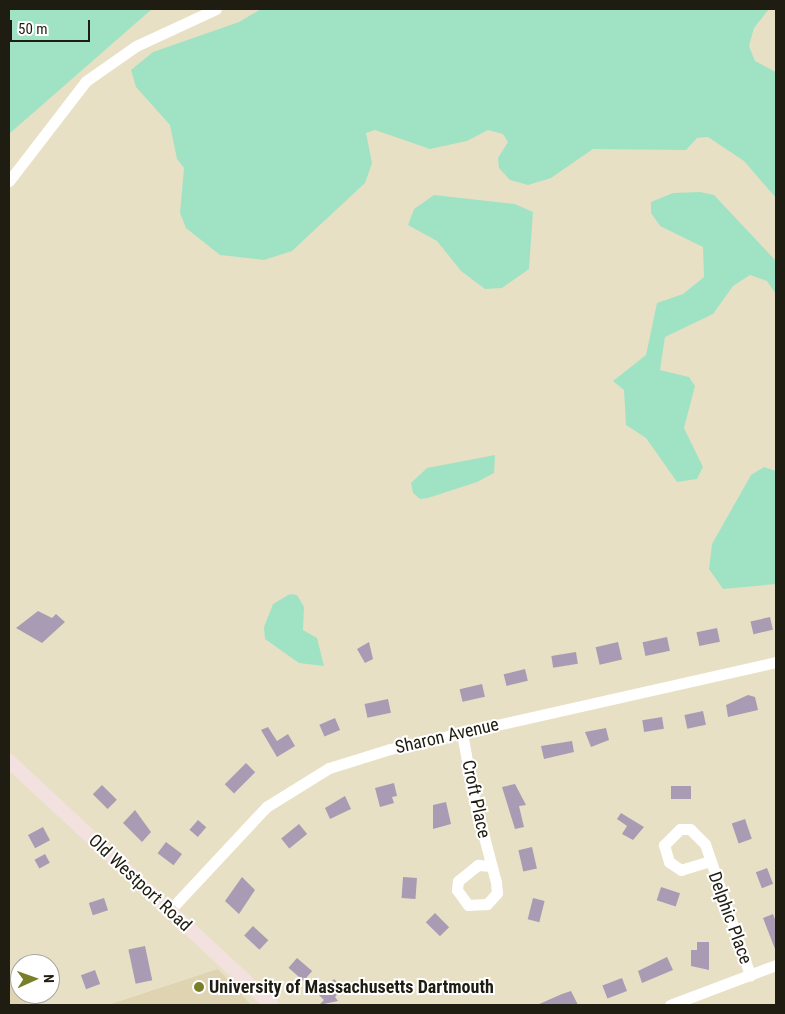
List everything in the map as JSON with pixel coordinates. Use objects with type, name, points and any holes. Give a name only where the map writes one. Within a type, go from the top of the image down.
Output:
[{"type":"main road","name":"Old Westport Road","points":[[9,761],[272,1005]]},
{"type":"street","points":[[9,181],[86,81],[136,46],[216,9]]},
{"type":"street","name":"Sharon Avenue","points":[[170,910],[266,807],[308,780],[353,758],[776,662]]},
{"type":"street","name":"Croft Place","points":[[462,733],[491,866]]},
{"type":"street","name":"Delphic Place","points":[[710,861],[750,975]]},
{"type":"street","points":[[670,1005],[776,965]]},
{"type":"shaded area","name":"University of Massachusetts Dartmouth","points":[[218,969],[251,1005],[108,1005]]},
{"type":"shaded area","points":[[9,978],[10,1004],[28,1005],[9,1005]]},
{"type":"green space","points":[[9,9],[152,9],[9,134]]},
{"type":"green space","points":[[261,9],[769,9],[754,28],[749,46],[755,61],[776,72],[776,198],[744,161],[708,137],[697,138],[686,150],[593,149],[551,178],[528,185],[510,180],[499,168],[498,158],[508,142],[503,134],[488,130],[467,141],[430,149],[375,130],[366,133],[372,163],[365,183],[292,251],[264,260],[220,255],[186,228],[180,213],[184,168],[177,159],[170,125],[136,87],[131,70],[153,52],[239,22]]},
{"type":"green space","points":[[700,192],[714,195],[776,261],[776,294],[767,281],[750,275],[733,286],[713,314],[665,337],[660,370],[689,377],[695,386],[684,428],[703,467],[697,479],[677,482],[646,438],[626,425],[624,390],[613,381],[646,355],[657,303],[683,294],[704,277],[703,247],[660,226],[651,213],[651,202],[673,193]]},
{"type":"green space","points":[[434,195],[515,204],[533,212],[529,269],[502,288],[485,289],[461,271],[437,241],[408,225],[414,209]]},
{"type":"green space","points":[[495,455],[494,473],[477,482],[428,498],[420,499],[413,493],[411,483],[427,468]]},
{"type":"green space","points":[[764,467],[776,471],[776,584],[723,589],[709,569],[712,544],[751,475]]},
{"type":"green space","points":[[290,594],[297,595],[304,607],[303,630],[317,638],[324,666],[299,663],[265,639],[264,627],[273,604]]},
{"type":"building","points":[[38,611],[52,618],[56,614],[65,622],[42,643],[16,628]]},
{"type":"building","points":[[770,617],[773,630],[753,634],[751,621]]},
{"type":"building","points":[[717,628],[720,642],[699,646],[696,632]]},
{"type":"building","points":[[667,637],[670,651],[645,656],[643,642]]},
{"type":"building","points":[[369,642],[373,659],[365,663],[357,649]]},
{"type":"building","points":[[618,642],[622,660],[600,665],[596,647]]},
{"type":"building","points":[[576,652],[578,664],[553,668],[551,656]]},
{"type":"building","points":[[525,669],[528,681],[507,686],[504,674]]},
{"type":"building","points":[[482,684],[485,697],[463,702],[460,689]]},
{"type":"building","points":[[748,695],[755,697],[758,710],[728,717],[726,705]]},
{"type":"building","points":[[388,699],[391,713],[367,718],[365,704]]},
{"type":"building","points":[[703,711],[706,725],[687,729],[684,715]]},
{"type":"building","points":[[662,717],[664,729],[644,732],[642,720]]},
{"type":"building","points":[[335,718],[340,730],[324,737],[319,725]]},
{"type":"building","points":[[268,727],[277,741],[288,734],[295,746],[277,757],[261,730]]},
{"type":"building","points":[[606,728],[609,740],[591,747],[585,732]]},
{"type":"building","points":[[572,741],[574,752],[544,759],[541,746]]},
{"type":"building","points":[[246,763],[255,772],[234,793],[225,784]]},
{"type":"building","points":[[394,783],[397,796],[392,797],[394,803],[380,807],[375,788]]},
{"type":"building","points":[[515,784],[526,805],[519,806],[524,827],[515,829],[502,787]]},
{"type":"building","points":[[102,785],[117,800],[108,809],[93,794]]},
{"type":"building","points":[[671,786],[691,786],[691,799],[671,799]]},
{"type":"building","points":[[345,796],[351,809],[330,819],[325,808]]},
{"type":"building","points":[[446,802],[451,824],[433,829],[433,805]]},
{"type":"building","points":[[135,810],[151,832],[142,842],[123,823]]},
{"type":"building","points":[[621,813],[644,827],[633,840],[622,834],[627,826],[617,819]]},
{"type":"building","points":[[745,819],[752,839],[739,843],[732,824]]},
{"type":"building","points":[[198,820],[206,827],[198,837],[189,830]]},
{"type":"building","points":[[299,824],[307,834],[289,849],[281,838]]},
{"type":"building","points":[[43,827],[50,840],[35,848],[28,835]]},
{"type":"building","points":[[166,842],[182,854],[174,865],[158,853]]},
{"type":"building","points":[[532,847],[537,868],[523,872],[518,850]]},
{"type":"building","points":[[45,854],[50,863],[39,869],[35,860]]},
{"type":"building","points":[[767,868],[773,884],[762,888],[756,872]]},
{"type":"building","points":[[242,877],[255,890],[239,914],[225,901]]},
{"type":"building","points":[[403,877],[417,878],[416,899],[402,898]]},
{"type":"building","points":[[661,887],[680,893],[676,906],[657,900]]},
{"type":"building","points":[[104,898],[108,910],[93,915],[89,903]]},
{"type":"building","points":[[533,898],[545,901],[539,922],[528,919]]},
{"type":"building","points":[[435,913],[449,927],[440,936],[426,922]]},
{"type":"building","points":[[773,914],[776,922],[775,949],[763,918]]},
{"type":"building","points":[[253,926],[268,940],[259,950],[244,936]]},
{"type":"building","points":[[697,942],[709,942],[709,970],[691,966],[691,950],[697,950]]},
{"type":"building","points":[[145,946],[152,980],[136,984],[128,950]]},
{"type":"building","points":[[667,957],[673,970],[642,983],[638,971]]},
{"type":"building","points":[[297,958],[312,971],[304,981],[288,968]]},
{"type":"building","points":[[95,970],[100,984],[86,989],[81,975]]},
{"type":"building","points":[[622,978],[627,991],[607,999],[602,986]]},
{"type":"building","points":[[334,979],[343,988],[335,997],[338,1001],[319,1005],[324,1000],[319,995]]},
{"type":"building","points":[[571,991],[578,1005],[537,1005],[562,994]]},
{"type":"place","name":"University of Massachusetts Dartmouth","points":[[199,987]]}]
